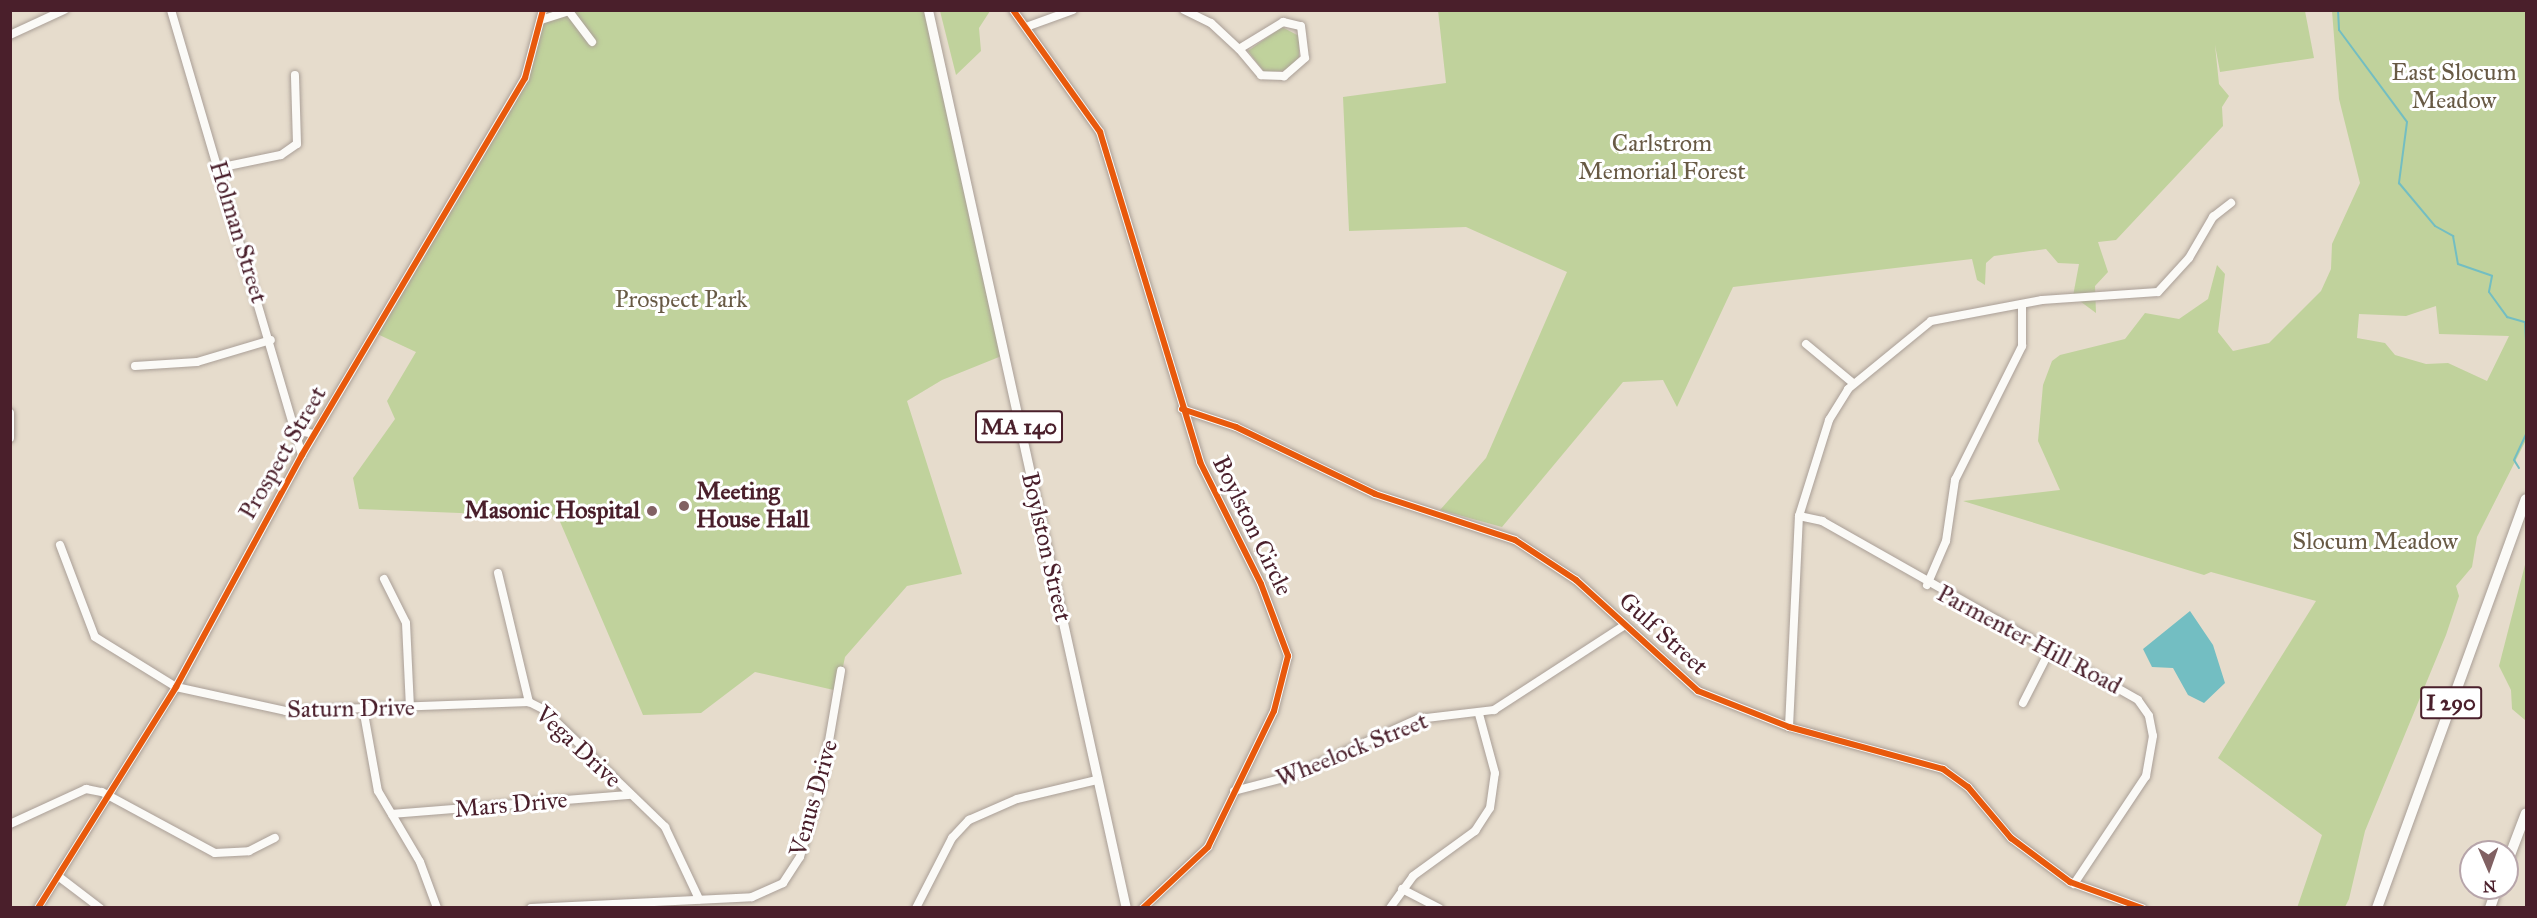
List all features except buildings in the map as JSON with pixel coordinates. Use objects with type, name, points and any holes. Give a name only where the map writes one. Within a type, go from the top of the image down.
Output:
[{"type":"highway","name":"I 290","points":[[2377,908],[2526,499]]},
{"type":"highway","points":[[2516,840],[2526,813]]},
{"type":"main road","name":"Boylston Street","points":[[928,10],[1126,908]]},
{"type":"street","points":[[10,35],[64,10]]},
{"type":"street","name":"Holman Street","points":[[171,10],[271,340],[302,455]]},
{"type":"street","name":"Prospect Street","points":[[38,908],[176,687],[313,434],[525,78],[543,10]]},
{"type":"street","name":"Boylston Circle","points":[[1013,10],[1082,104],[1108,152],[1182,409],[1288,656],[1274,711],[1205,850],[1143,908]]},
{"type":"street","points":[[1026,27],[1073,10]]},
{"type":"street","points":[[1184,10],[1211,23],[1239,49],[1251,70],[1272,78],[1296,70],[1307,47],[1301,26],[1290,22],[1239,49]]},
{"type":"street","points":[[542,20],[568,11],[592,42]]},
{"type":"street","points":[[218,168],[282,154],[297,144],[295,75]]},
{"type":"street","points":[[1789,727],[1799,516],[1829,420],[1853,383],[1923,324],[2022,304],[2158,292],[2189,258],[2213,217],[2231,203]]},
{"type":"street","points":[[1927,585],[1943,554],[1955,480],[2022,346],[2022,304]]},
{"type":"street","points":[[135,366],[197,363],[271,340]]},
{"type":"street","points":[[1806,344],[1853,383]]},
{"type":"street","name":"Gulf Street","points":[[1182,409],[1236,427],[1375,494],[1498,531],[1576,580],[1698,691],[1789,727],[1951,774],[2006,834],[2074,884],[2142,908]]},
{"type":"street","points":[[10,413],[10,438]]},
{"type":"street","points":[[296,430],[313,434]]},
{"type":"street","name":"Parmenter Hill Road","points":[[1799,516],[1822,521],[1927,585],[2138,700],[2149,716],[2152,736],[2146,776],[2074,884]]},
{"type":"street","name":"Saturn Drive","points":[[60,545],[95,637],[176,687],[273,710],[410,708],[529,702]]},
{"type":"street","name":"Vega Drive","points":[[498,573],[529,702],[543,709],[665,827],[699,899]]},
{"type":"street","points":[[384,579],[406,623],[410,708]]},
{"type":"street","name":"Wheelock Street","points":[[1234,791],[1291,776],[1418,719],[1479,714],[1509,701],[1625,625]]},
{"type":"street","points":[[2023,703],[2050,650]]},
{"type":"street","name":"Venus Drive","points":[[531,908],[757,896],[788,878],[800,857],[822,782],[841,671]]},
{"type":"street","points":[[363,708],[373,775],[392,814],[420,862],[437,908]]},
{"type":"street","points":[[1390,908],[1402,889],[1475,831],[1490,808],[1495,773],[1479,714]]},
{"type":"street","points":[[916,908],[952,838],[969,820],[1017,799],[1097,780]]},
{"type":"street","points":[[10,824],[76,791],[107,796],[215,852],[249,851],[275,838]]},
{"type":"street","name":"Mars Drive","points":[[392,814],[630,795]]},
{"type":"street","points":[[58,876],[100,908]]},
{"type":"street","points":[[1402,889],[1439,908]]},
{"type":"green space","name":"Carlstrom Memorial Forest","points":[[1438,10],[2305,11],[2314,58],[2220,72],[2215,45],[2219,84],[2229,96],[2222,107],[2223,126],[2116,240],[2098,242],[2108,272],[2095,286],[2096,313],[2073,296],[2079,264],[2058,263],[2046,249],[1994,256],[1986,263],[1985,285],[1977,280],[1972,259],[1733,287],[1677,407],[1663,380],[1623,382],[1502,527],[1440,510],[1486,458],[1567,272],[1466,227],[1349,231],[1343,97],[1446,83]]},
{"type":"green space","name":"Prospect Park","points":[[543,11],[928,11],[1004,355],[942,380],[907,401],[962,574],[907,586],[845,657],[838,691],[755,672],[701,713],[643,715],[558,517],[359,509],[353,478],[395,419],[387,401],[416,352],[373,332],[525,78]]},
{"type":"green space","points":[[940,11],[990,11],[979,28],[981,51],[956,75]]},
{"type":"green space","name":"Slocum Meadow","points":[[2332,11],[2526,11],[2526,440],[2477,537],[2472,567],[2456,586],[2459,596],[2446,635],[2365,831],[2349,899],[2345,907],[2297,908],[2322,835],[2218,758],[2316,601],[2211,572],[2204,575],[1963,501],[2060,490],[2038,441],[2043,385],[2052,361],[2060,355],[2125,339],[2145,313],[2179,319],[2208,299],[2217,265],[2225,274],[2218,332],[2233,351],[2269,343],[2321,291],[2331,269],[2332,244],[2360,183],[2339,99]],"holes":[[[2436,306],[2439,334],[2509,336],[2487,381],[2448,363],[2426,364],[2395,355],[2385,343],[2357,338],[2359,314],[2406,316]]]},
{"type":"green space","points":[[1282,27],[1299,36],[1299,57],[1288,70],[1265,73],[1248,51]]},
{"type":"green space","points":[[2526,561],[2525,720],[2512,709],[2511,690],[2499,666]]},
{"type":"water","points":[[2190,611],[2213,645],[2225,683],[2204,703],[2188,695],[2173,668],[2152,667],[2143,649]]},
{"type":"waterway","points":[[2338,10],[2339,30],[2407,122],[2399,183],[2435,226],[2453,236],[2458,264],[2492,276],[2489,292],[2507,317],[2525,322],[2526,342]]},
{"type":"waterway","points":[[2519,468],[2514,460],[2526,434]]},
{"type":"waterway","points":[[2526,700],[2526,705]]},
{"type":"cycle path","points":[[38,908],[176,687],[302,455],[525,78],[543,10]]},
{"type":"cycle path","points":[[1013,10],[1100,132],[1200,462],[1261,584],[1288,656],[1274,711],[1208,847],[1143,908]]},
{"type":"cycle path","points":[[1182,409],[1236,427],[1375,494],[1515,540],[1576,580],[1698,691],[1789,727],[1943,769],[1968,787],[2011,838],[2070,882],[2142,908]]},
{"type":"place","name":"Meeting House Hall","points":[[684,506]]},
{"type":"place","name":"Masonic Hospital","points":[[652,511]]},
{"type":"park label","name":"East Slocum Meadow","points":[[2454,87]]}]
